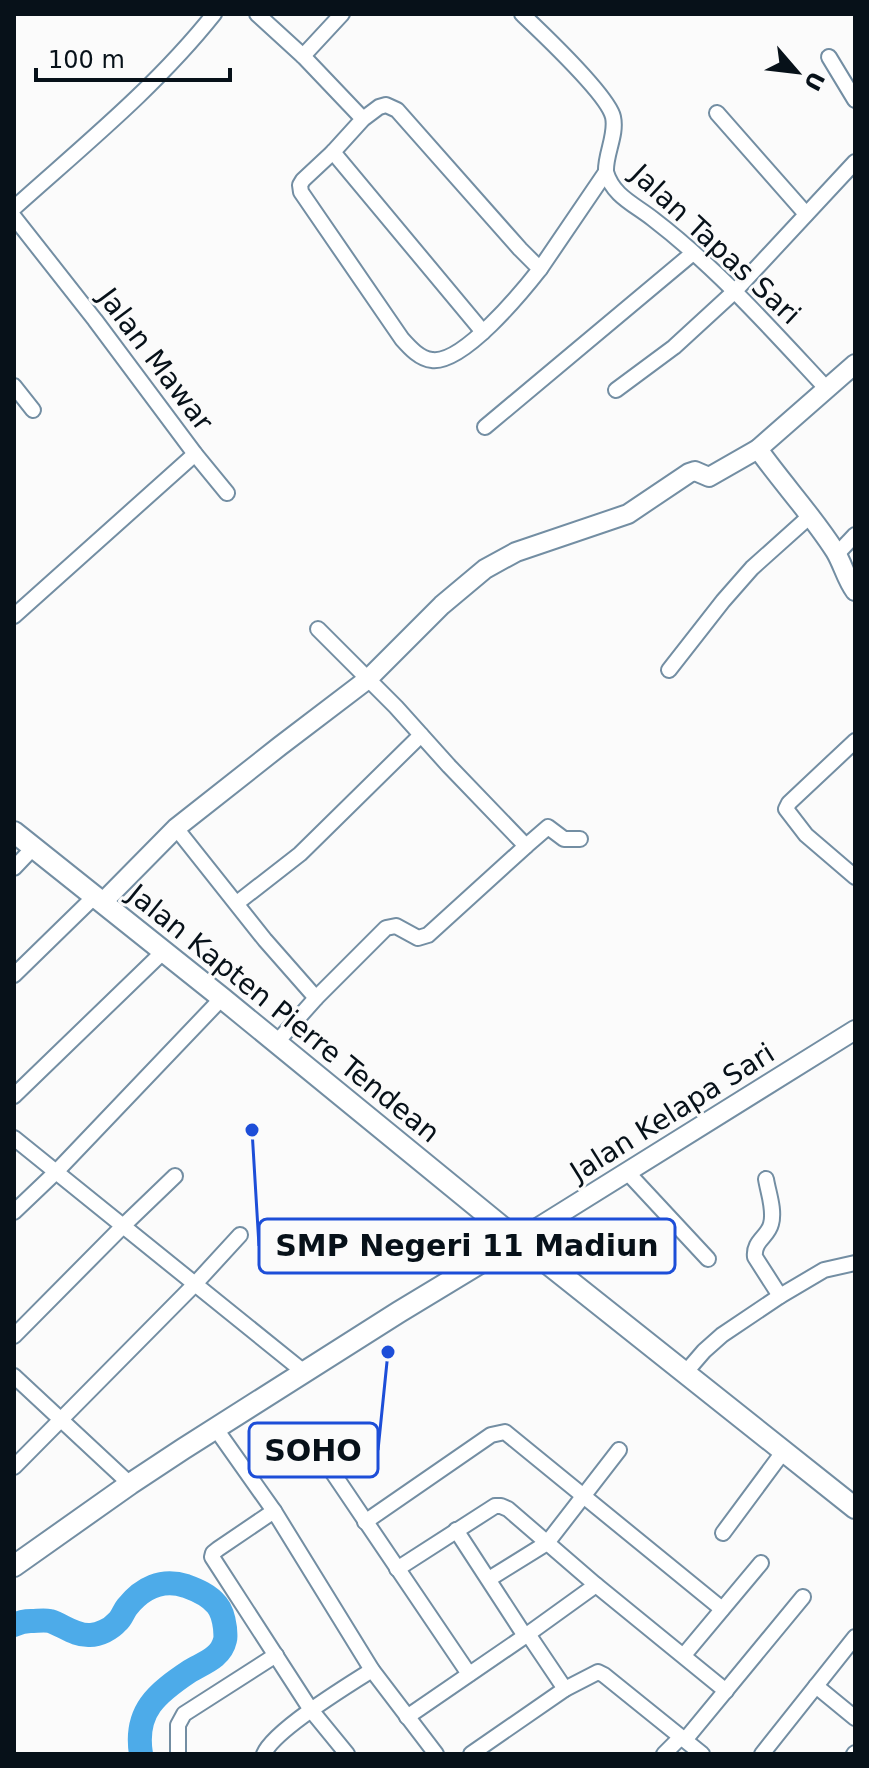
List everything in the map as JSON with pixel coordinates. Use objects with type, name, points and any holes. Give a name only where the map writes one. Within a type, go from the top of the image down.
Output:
[{"type":"main road","name":"Jalan Kapten Pierre Tendean","points":[[14,832],[855,1508]]},
{"type":"main road","points":[[14,1566],[130,1484],[518,1240]]},
{"type":"street","points":[[14,208],[152,85],[214,14]]},
{"type":"street","points":[[257,14],[303,56],[363,119]]},
{"type":"street","points":[[303,56],[342,14]]},
{"type":"street","points":[[522,14],[605,100],[614,126],[605,161],[606,172],[540,269],[483,332],[445,359],[436,361],[419,354],[402,339],[301,192],[300,185],[363,119],[386,105],[397,110],[540,269]]},
{"type":"street","points":[[829,57],[855,100]]},
{"type":"street","points":[[717,113],[806,214]]},
{"type":"street","points":[[333,152],[483,332]]},
{"type":"street","points":[[616,390],[674,347],[735,291],[855,162]]},
{"type":"street","name":"Jalan Tapas Sari","points":[[606,172],[613,189],[657,221],[735,291],[826,388]]},
{"type":"street","name":"Jalan Mawar","points":[[14,217],[195,454],[14,616]]},
{"type":"street","points":[[485,427],[693,253]]},
{"type":"street","points":[[14,975],[176,828],[368,679],[442,605],[485,569],[516,552],[628,514],[689,473],[695,471],[709,477],[758,449],[855,364]]},
{"type":"street","points":[[14,386],[33,410]]},
{"type":"street","points":[[758,449],[837,554],[854,586]]},
{"type":"street","points":[[195,454],[227,493]]},
{"type":"street","points":[[669,670],[752,568],[810,516]]},
{"type":"street","points":[[837,554],[855,535]]},
{"type":"street","points":[[318,629],[526,846]]},
{"type":"street","points":[[237,903],[300,854],[421,735]]},
{"type":"street","points":[[855,741],[786,809],[806,835],[855,877]]},
{"type":"street","points":[[276,1043],[386,928],[396,926],[418,938],[428,935],[548,827],[564,839],[580,839]]},
{"type":"street","points":[[176,828],[265,940],[316,998]]},
{"type":"street","points":[[14,868],[33,848]]},
{"type":"street","points":[[14,1096],[164,951]]},
{"type":"street","points":[[14,1212],[222,998]]},
{"type":"street","name":"Jalan Kelapa Sari","points":[[518,1240],[855,1030]]},
{"type":"street","points":[[14,1138],[304,1372]]},
{"type":"street","points":[[628,1173],[708,1259]]},
{"type":"street","points":[[14,1336],[175,1176]]},
{"type":"street","points":[[766,1179],[772,1222],[754,1251],[780,1296]]},
{"type":"street","points":[[14,1467],[240,1235]]},
{"type":"street","points":[[685,1373],[722,1335],[780,1296],[824,1270],[853,1268]]},
{"type":"street","points":[[14,1376],[130,1484]]},
{"type":"street","points":[[216,1429],[274,1511],[372,1670],[436,1754]]},
{"type":"street","points":[[365,1522],[491,1435],[505,1432],[722,1609]]},
{"type":"street","points":[[489,1579],[547,1543],[619,1450]]},
{"type":"street","points":[[723,1533],[783,1452]]},
{"type":"street","points":[[331,1470],[469,1674]]},
{"type":"street","points":[[397,1569],[495,1506],[501,1506],[726,1691]]},
{"type":"street","points":[[274,1511],[212,1555],[311,1710],[347,1754]]},
{"type":"street","points":[[456,1530],[565,1689]]},
{"type":"street","points":[[684,1655],[761,1563]]},
{"type":"street","points":[[407,1717],[596,1585]]},
{"type":"street","points":[[664,1754],[683,1739],[726,1691],[803,1597]]},
{"type":"street","points":[[762,1754],[855,1638]]},
{"type":"street","points":[[178,1754],[178,1725],[184,1714],[276,1655]]},
{"type":"street","points":[[264,1754],[271,1742],[311,1710],[372,1670]]},
{"type":"street","points":[[471,1754],[565,1689],[598,1672],[702,1754]]},
{"type":"street","points":[[816,1686],[855,1718]]},
{"type":"waterway","points":[[14,1625],[26,1621],[48,1621],[79,1634],[97,1634],[114,1625],[127,1607],[146,1590],[169,1583],[186,1586],[214,1601],[224,1622],[223,1646],[211,1659],[167,1687],[150,1705],[141,1726],[141,1754]]},
{"type":"place","name":"SMP Negeri 11 Madiun","points":[[252,1130]]},
{"type":"place","name":"SOHO","points":[[388,1352]]}]
